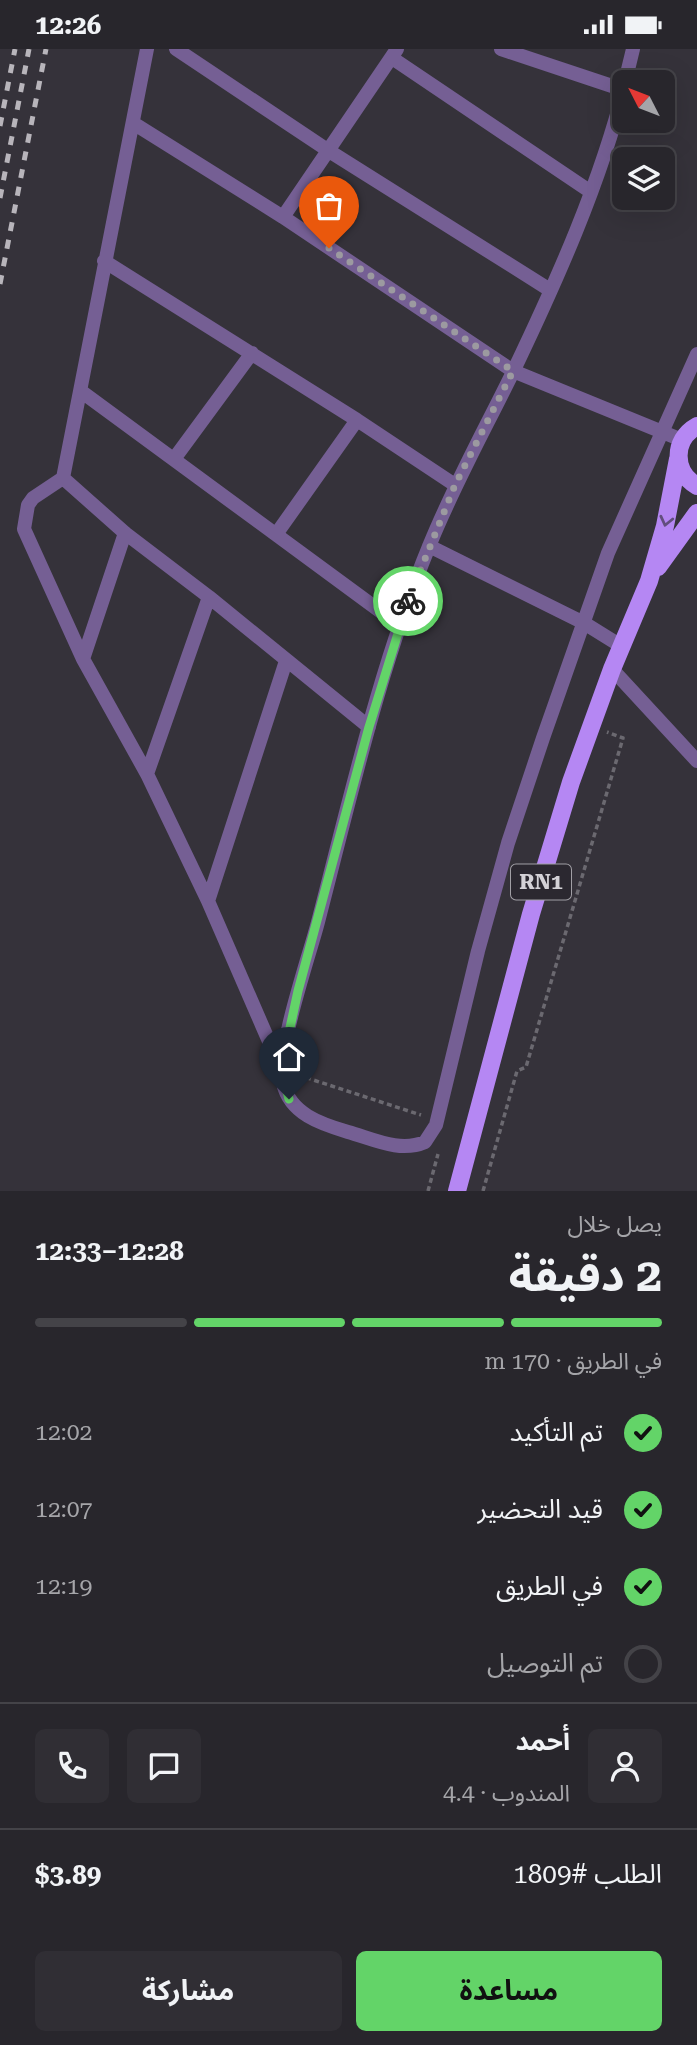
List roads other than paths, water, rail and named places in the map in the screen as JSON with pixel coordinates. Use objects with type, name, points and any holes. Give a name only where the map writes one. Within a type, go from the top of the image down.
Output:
[{"type":"main road","name":"RN1","points":[[457,1191],[531,914],[571,782],[612,669],[649,581],[665,526],[678,459],[693,429]]},
{"type":"main road","points":[[678,459],[685,476],[697,487]]},
{"type":"main road","name":"RN1","points":[[649,581],[697,513]]},
{"type":"street","points":[[147,49],[104,261],[82,392],[63,478],[33,498],[28,505],[24,529],[83,659],[147,774],[208,901],[281,1069],[289,1099],[299,1111],[314,1121],[402,1148],[425,1142],[437,1120],[458,1027],[508,843],[608,553],[697,354]]},
{"type":"street","points":[[176,49],[329,151],[550,290]]},
{"type":"street","points":[[501,49],[612,82]]},
{"type":"street","points":[[628,70],[633,49]]},
{"type":"street","points":[[283,217],[394,53],[591,192]]},
{"type":"street","points":[[133,123],[283,217],[513,371],[662,432],[693,429]]},
{"type":"street","points":[[281,1069],[298,991],[399,625],[455,485],[513,371],[550,290],[591,192],[612,127]]},
{"type":"street","points":[[104,261],[358,420],[455,485]]},
{"type":"street","points":[[174,459],[252,353]]},
{"type":"street","points":[[82,392],[399,625]]},
{"type":"street","points":[[276,533],[358,420]]},
{"type":"street","points":[[63,478],[125,533],[209,597],[369,727]]},
{"type":"street","points":[[83,659],[125,533]]},
{"type":"street","points":[[429,546],[584,623],[621,646]]},
{"type":"street","points":[[147,774],[209,597]]},
{"type":"street","points":[[208,901],[286,660]]},
{"type":"street","points":[[612,669],[697,761]]},
{"type":"railway","points":[[0,126],[15,49]]},
{"type":"railway","points":[[0,198],[29,49]]},
{"type":"railway","points":[[0,284],[46,49]]}]
